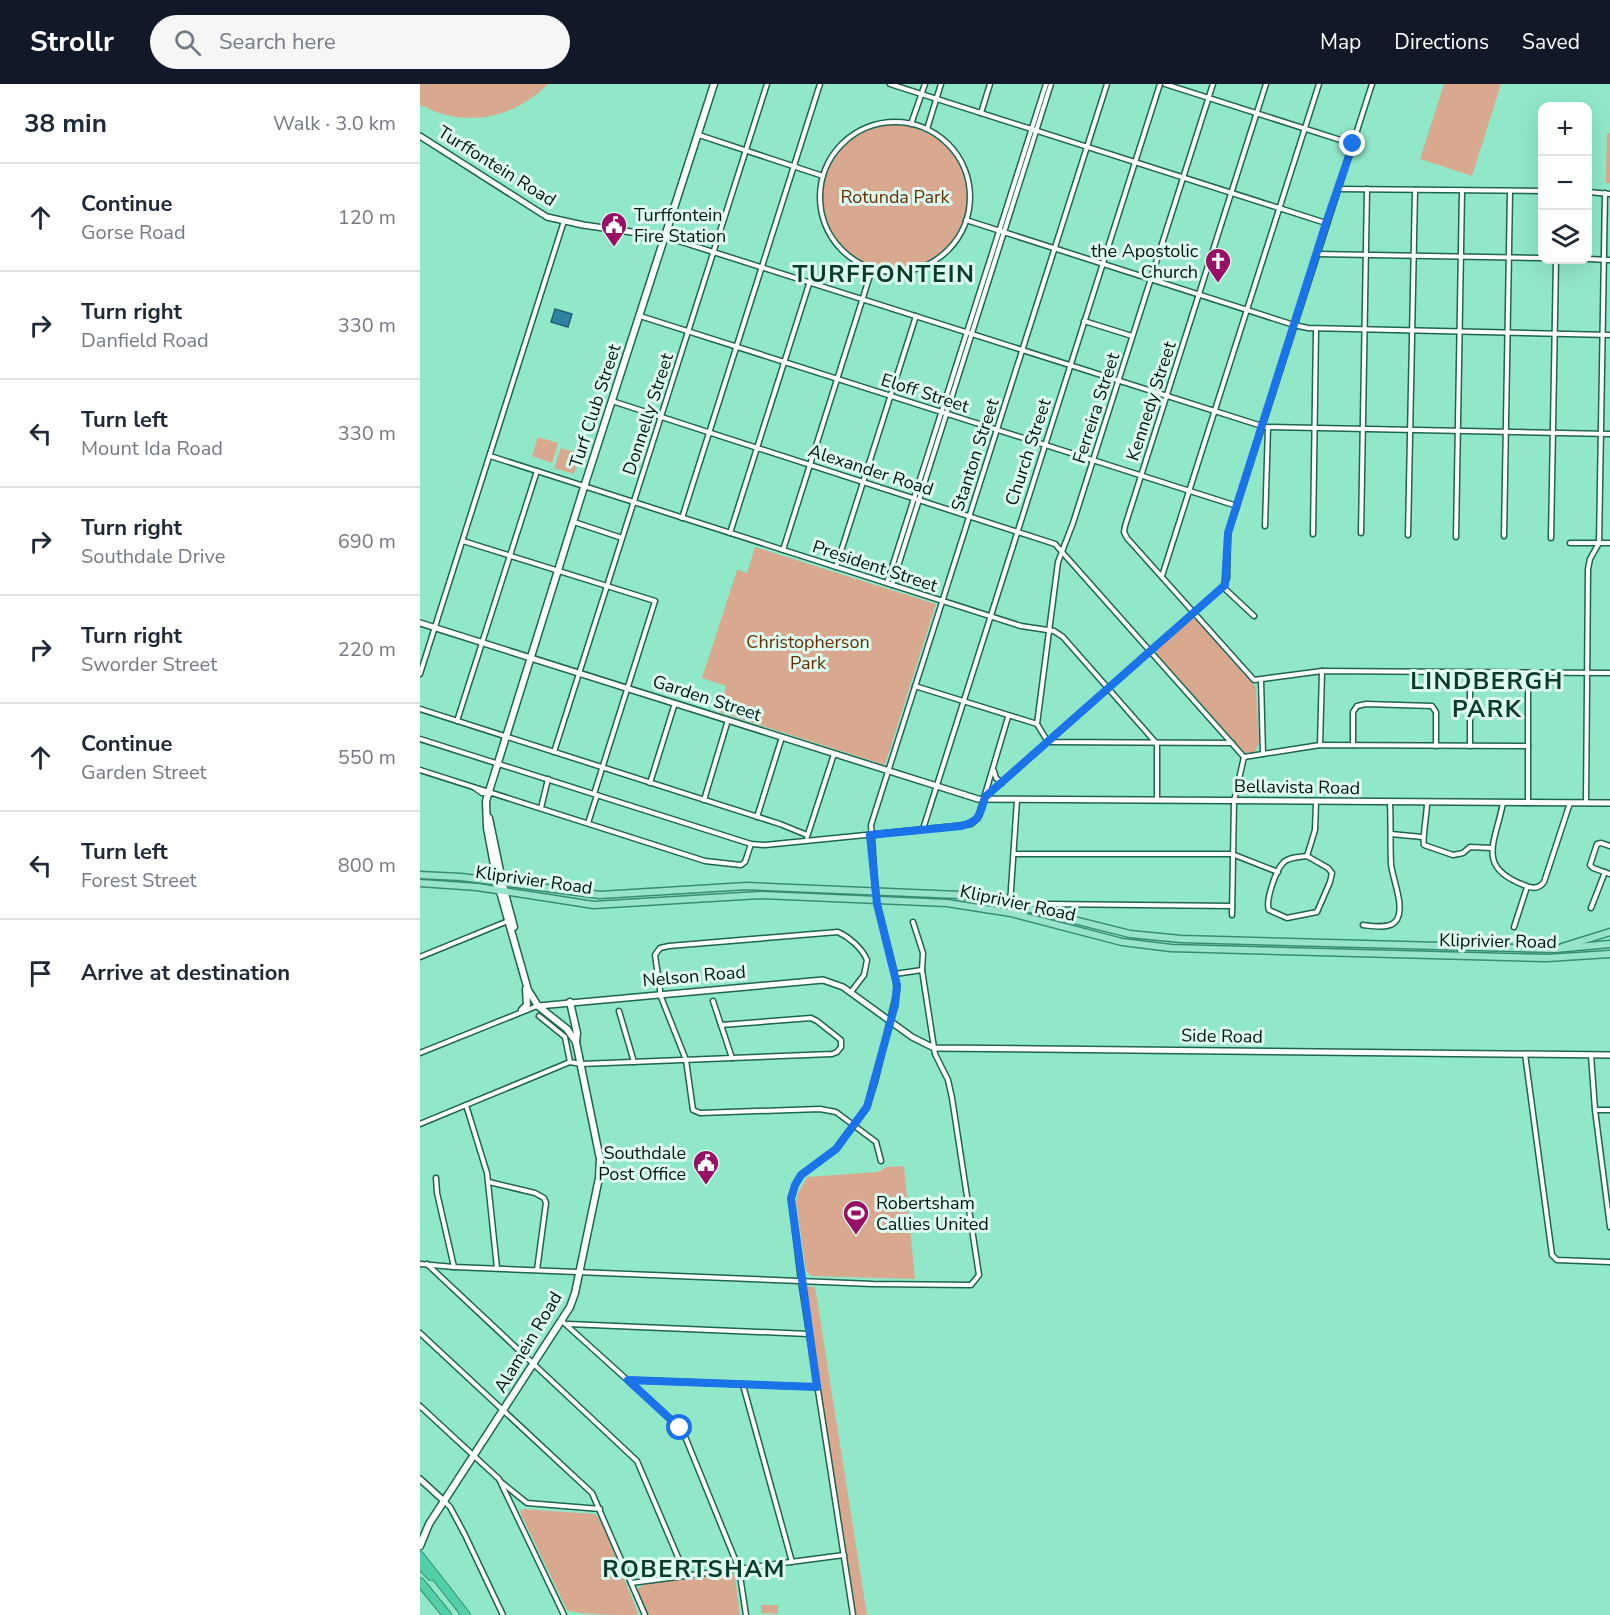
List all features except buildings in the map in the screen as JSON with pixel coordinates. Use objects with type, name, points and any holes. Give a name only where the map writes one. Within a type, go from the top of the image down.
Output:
[{"type":"highway","points":[[420,1556],[424,1566],[465,1615]]},
{"type":"highway","points":[[420,1582],[447,1615]]},
{"type":"main road","name":"Turf Club Street","points":[[525,980],[487,828],[490,793],[497,764],[584,487],[714,84]]},
{"type":"main road","name":"Kliprivier Road","points":[[420,875],[500,882],[600,895],[745,886],[967,895],[1010,903],[1144,936],[1555,949],[1610,944]]},
{"type":"main road","name":"Kliprivier Road","points":[[420,883],[501,890],[594,904],[746,895],[938,902],[984,907],[1104,938],[1148,946],[1546,958],[1608,955]]},
{"type":"main road","points":[[1555,949],[1610,932]]},
{"type":"main road","points":[[525,980],[528,992],[538,1006]]},
{"type":"main road","points":[[522,1010],[527,1005],[525,980]]},
{"type":"main road","points":[[570,1002],[577,1032],[576,1042]]},
{"type":"main road","name":"Alamein Road","points":[[420,1546],[429,1524],[444,1500],[533,1364],[565,1322],[573,1301],[600,1167],[576,1042],[567,1029],[538,1006]]},
{"type":"street","name":"Donnelly Street","points":[[554,752],[767,84]]},
{"type":"street","points":[[682,518],[820,84]]},
{"type":"street","points":[[890,84],[1326,223]]},
{"type":"street","points":[[911,124],[924,84]]},
{"type":"street","points":[[927,129],[941,84]]},
{"type":"street","points":[[981,113],[990,84]]},
{"type":"street","points":[[944,413],[954,371],[1002,232],[1031,130],[1046,88],[1052,84]]},
{"type":"street","name":"Stanton Street","points":[[801,1281],[791,1208],[791,1197],[795,1185],[807,1169],[836,1149],[854,1126],[870,1099],[896,997],[895,974],[876,899],[870,835],[872,822],[1107,84]]},
{"type":"street","name":"Church Street","points":[[923,829],[1160,84]]},
{"type":"street","points":[[1165,84],[1353,144]]},
{"type":"street","name":"Ferreira Street","points":[[1037,724],[1058,562],[1093,461],[1213,84]]},
{"type":"street","name":"Kennedy Street","points":[[1261,680],[1251,678],[1124,532],[1266,84]]},
{"type":"street","points":[[1161,576],[1319,84]]},
{"type":"street","points":[[985,799],[1223,587],[1227,578],[1227,538],[1265,427],[1294,325],[1372,84]]},
{"type":"street","points":[[1011,201],[1020,183],[1037,131],[1046,88]]},
{"type":"street","points":[[883,123],[911,124],[927,129],[946,142],[956,154],[963,167],[969,189],[966,220],[949,249],[929,264],[897,273],[872,269],[846,254],[827,230],[820,200],[824,176],[836,151],[857,133],[883,123]]},
{"type":"street","points":[[699,135],[824,176]]},
{"type":"street","name":"Turffontein Road","points":[[420,136],[547,217],[666,237]]},
{"type":"street","points":[[1015,180],[1020,183]]},
{"type":"street","points":[[1338,189],[1538,191]]},
{"type":"street","points":[[1361,533],[1367,189]]},
{"type":"street","points":[[1408,535],[1414,190]]},
{"type":"street","points":[[1456,537],[1462,191]]},
{"type":"street","points":[[1504,536],[1510,192]]},
{"type":"street","points":[[1586,803],[1588,569],[1590,559],[1599,543],[1607,194],[1592,192]]},
{"type":"street","points":[[966,220],[1294,325],[1316,329],[1610,335]]},
{"type":"street","points":[[420,674],[564,221]]},
{"type":"street","points":[[666,237],[1265,427],[1610,434]]},
{"type":"street","points":[[1317,254],[1538,258]]},
{"type":"street","points":[[1592,259],[1610,260]]},
{"type":"street","points":[[1551,538],[1556,264]]},
{"type":"street","points":[[783,550],[872,269]]},
{"type":"street","points":[[889,584],[900,540],[960,372],[986,279]]},
{"type":"street","points":[[730,533],[810,281]]},
{"type":"street","name":"Eloff Street","points":[[640,316],[1237,506]]},
{"type":"street","points":[[836,567],[916,316]]},
{"type":"street","points":[[1084,321],[1132,336]]},
{"type":"street","points":[[1313,534],[1316,329]]},
{"type":"street","points":[[954,371],[960,372]]},
{"type":"street","name":"Alexander Road","points":[[612,401],[1049,541],[1063,550],[1244,757]]},
{"type":"street","points":[[1265,427],[1265,526]]},
{"type":"street","name":"President Street","points":[[490,456],[1021,626],[1054,630],[1157,744]]},
{"type":"street","points":[[457,721],[537,471]]},
{"type":"street","points":[[889,584],[905,542],[916,498]]},
{"type":"street","points":[[574,522],[622,538]]},
{"type":"street","points":[[900,540],[905,542]]},
{"type":"street","points":[[463,541],[655,601],[602,768],[588,823]]},
{"type":"street","points":[[1569,543],[1610,543]]},
{"type":"street","points":[[1223,587],[1254,616]]},
{"type":"street","name":"Garden Street","points":[[420,623],[936,787],[985,799]]},
{"type":"street","points":[[1263,754],[1261,680],[1322,671],[1610,673]]},
{"type":"street","points":[[1320,745],[1322,671]]},
{"type":"street","points":[[1470,672],[1470,746]]},
{"type":"street","points":[[1528,672],[1528,803]]},
{"type":"street","points":[[915,686],[1008,717],[1037,724],[1048,742]]},
{"type":"street","points":[[650,783],[675,703]]},
{"type":"street","points":[[1353,745],[1353,712],[1357,706],[1366,704],[1432,706],[1436,712],[1436,746]]},
{"type":"street","points":[[420,709],[757,817],[807,838]]},
{"type":"street","points":[[420,739],[751,844],[870,835],[961,826],[974,822],[978,818],[985,799],[1008,717]]},
{"type":"street","points":[[704,800],[728,720]]},
{"type":"street","points":[[757,817],[782,737]]},
{"type":"street","points":[[1048,742],[1232,743]]},
{"type":"street","points":[[1157,744],[1157,801]]},
{"type":"street","points":[[1232,915],[1233,801],[1244,757],[1320,745],[1528,746]]},
{"type":"street","points":[[807,838],[834,754]]},
{"type":"street","points":[[994,764],[995,776],[1002,783]]},
{"type":"street","points":[[420,770],[699,859],[741,865],[745,862],[751,844]]},
{"type":"street","points":[[541,808],[548,779]]},
{"type":"street","name":"Bellavista Road","points":[[985,799],[1610,803]]},
{"type":"street","points":[[1010,903],[1017,800]]},
{"type":"street","points":[[1307,856],[1315,830],[1316,802]]},
{"type":"street","points":[[1363,926],[1391,925],[1396,921],[1398,915],[1398,888],[1391,866],[1390,802]]},
{"type":"street","points":[[1427,803],[1427,822],[1422,837],[1426,846],[1453,855],[1463,853],[1472,847],[1491,848]]},
{"type":"street","points":[[1503,803],[1491,848],[1494,864],[1501,874],[1527,887],[1537,888],[1544,882],[1570,803]]},
{"type":"street","points":[[1391,834],[1422,837]]},
{"type":"street","points":[[1591,908],[1607,873],[1591,867],[1590,864],[1598,843],[1610,846]]},
{"type":"street","points":[[1014,854],[1232,854],[1278,872]]},
{"type":"street","points":[[1307,856],[1321,863],[1332,873],[1317,912],[1287,918],[1269,910],[1267,901],[1278,872],[1285,861],[1307,856]]},
{"type":"street","points":[[1514,927],[1527,887]]},
{"type":"street","points":[[1046,903],[1232,906]]},
{"type":"street","points":[[420,957],[510,921]]},
{"type":"street","points":[[420,1264],[962,1287],[974,1283],[978,1278],[979,1270],[952,1098],[948,1080],[934,1048],[922,970],[922,953],[913,922]]},
{"type":"street","points":[[851,992],[864,975],[867,960],[860,949],[845,935],[838,932],[669,946],[660,948],[655,958],[661,994],[686,1060],[692,1109],[700,1113],[825,1109],[836,1112],[876,1142],[881,1161]]},
{"type":"street","points":[[895,974],[922,970]]},
{"type":"street","name":"Nelson Road","points":[[538,1006],[818,980],[835,983],[851,992]]},
{"type":"street","name":"Side Road","points":[[851,992],[912,1037],[934,1048],[1610,1056]]},
{"type":"street","points":[[713,1001],[732,1058]]},
{"type":"street","points":[[420,1053],[522,1010],[538,1006]]},
{"type":"street","points":[[619,1011],[634,1062]]},
{"type":"street","points":[[538,1016],[565,1037],[570,1062]]},
{"type":"street","points":[[420,1124],[570,1062],[581,1064],[832,1054],[837,1052],[842,1044],[834,1033],[811,1018],[721,1025]]},
{"type":"street","points":[[1525,1054],[1552,1257],[1557,1260],[1610,1262]]},
{"type":"street","points":[[1591,1055],[1610,1227]]},
{"type":"street","points":[[466,1105],[488,1182],[497,1268]]},
{"type":"street","points":[[1596,1110],[1610,1110]]},
{"type":"street","points":[[436,1178],[437,1194],[454,1267]]},
{"type":"street","points":[[488,1182],[535,1193],[544,1198],[546,1203],[537,1270]]},
{"type":"street","points":[[427,1264],[637,1461],[686,1576]]},
{"type":"street","points":[[801,1281],[853,1615]]},
{"type":"street","points":[[565,1322],[809,1334]]},
{"type":"street","points":[[565,1322],[684,1434],[739,1569],[746,1615]]},
{"type":"street","points":[[420,1333],[588,1489],[600,1509],[645,1615]]},
{"type":"street","points":[[628,1380],[817,1387]]},
{"type":"street","points":[[743,1385],[792,1562]]},
{"type":"street","points":[[420,1406],[527,1503],[600,1509]]},
{"type":"street","points":[[420,1479],[450,1507],[503,1615]]},
{"type":"street","points":[[499,1479],[564,1615]]},
{"type":"street","points":[[631,1583],[844,1555]]},
{"type":"green space","points":[[420,84],[548,84],[526,102],[514,108],[502,113],[474,118],[446,115],[420,105]]},
{"type":"green space","points":[[1444,84],[1501,84],[1472,176],[1420,159]]},
{"type":"green space","name":"Rotunda Park","points":[[895,125],[922,131],[946,146],[961,170],[967,197],[961,224],[946,248],[922,263],[895,269],[868,263],[844,248],[829,224],[823,197],[829,170],[844,146],[868,131]]},
{"type":"green space","points":[[1607,133],[1610,133],[1610,183],[1606,183]]},
{"type":"green space","points":[[538,437],[558,443],[552,463],[532,456]]},
{"type":"green space","points":[[561,448],[581,454],[574,474],[554,468]]},
{"type":"green space","name":"Christopherson Park","points":[[755,547],[936,604],[885,765],[719,712],[726,686],[702,678],[737,570],[747,573]]},
{"type":"green space","points":[[1191,618],[1196,619],[1256,687],[1259,743],[1255,752],[1245,753],[1157,654],[1158,648]]},
{"type":"green space","name":"Robertsham Callies United","points":[[904,1166],[915,1279],[811,1276],[806,1271],[796,1202],[807,1177],[878,1172],[886,1167]]},
{"type":"green space","points":[[804,1286],[815,1287],[867,1615],[856,1615]]},
{"type":"green space","points":[[522,1509],[594,1514],[600,1518],[637,1615],[590,1614],[567,1610],[520,1512]]},
{"type":"green space","points":[[732,1573],[735,1576],[740,1615],[648,1615],[637,1589],[644,1584]]},
{"type":"green space","points":[[761,1605],[778,1605],[778,1614],[761,1613]]},
{"type":"water","points":[[555,309],[572,314],[568,327],[551,322]]},
{"type":"place","name":"Turffontein Fire Station","points":[[614,248]]},
{"type":"place","name":"the Apostolic Church","points":[[1218,284]]},
{"type":"place","name":"Southdale Post Office","points":[[706,1186]]},
{"type":"place","name":"Robertsham Callies United","points":[[856,1236]]},
{"type":"district","name":"TURFFONTEIN","points":[[884,274]]},
{"type":"district","name":"LINDBERGH PARK","points":[[1487,695]]},
{"type":"district","name":"ROBERTSHAM","points":[[694,1569]]},
{"type":"route","points":[[680,1428],[628,1380],[817,1387],[791,1199],[801,1175],[836,1149],[867,1107],[895,1005],[897,985],[877,904],[870,835],[961,826],[977,820],[985,797],[1225,585],[1228,533],[1353,144]]}]
